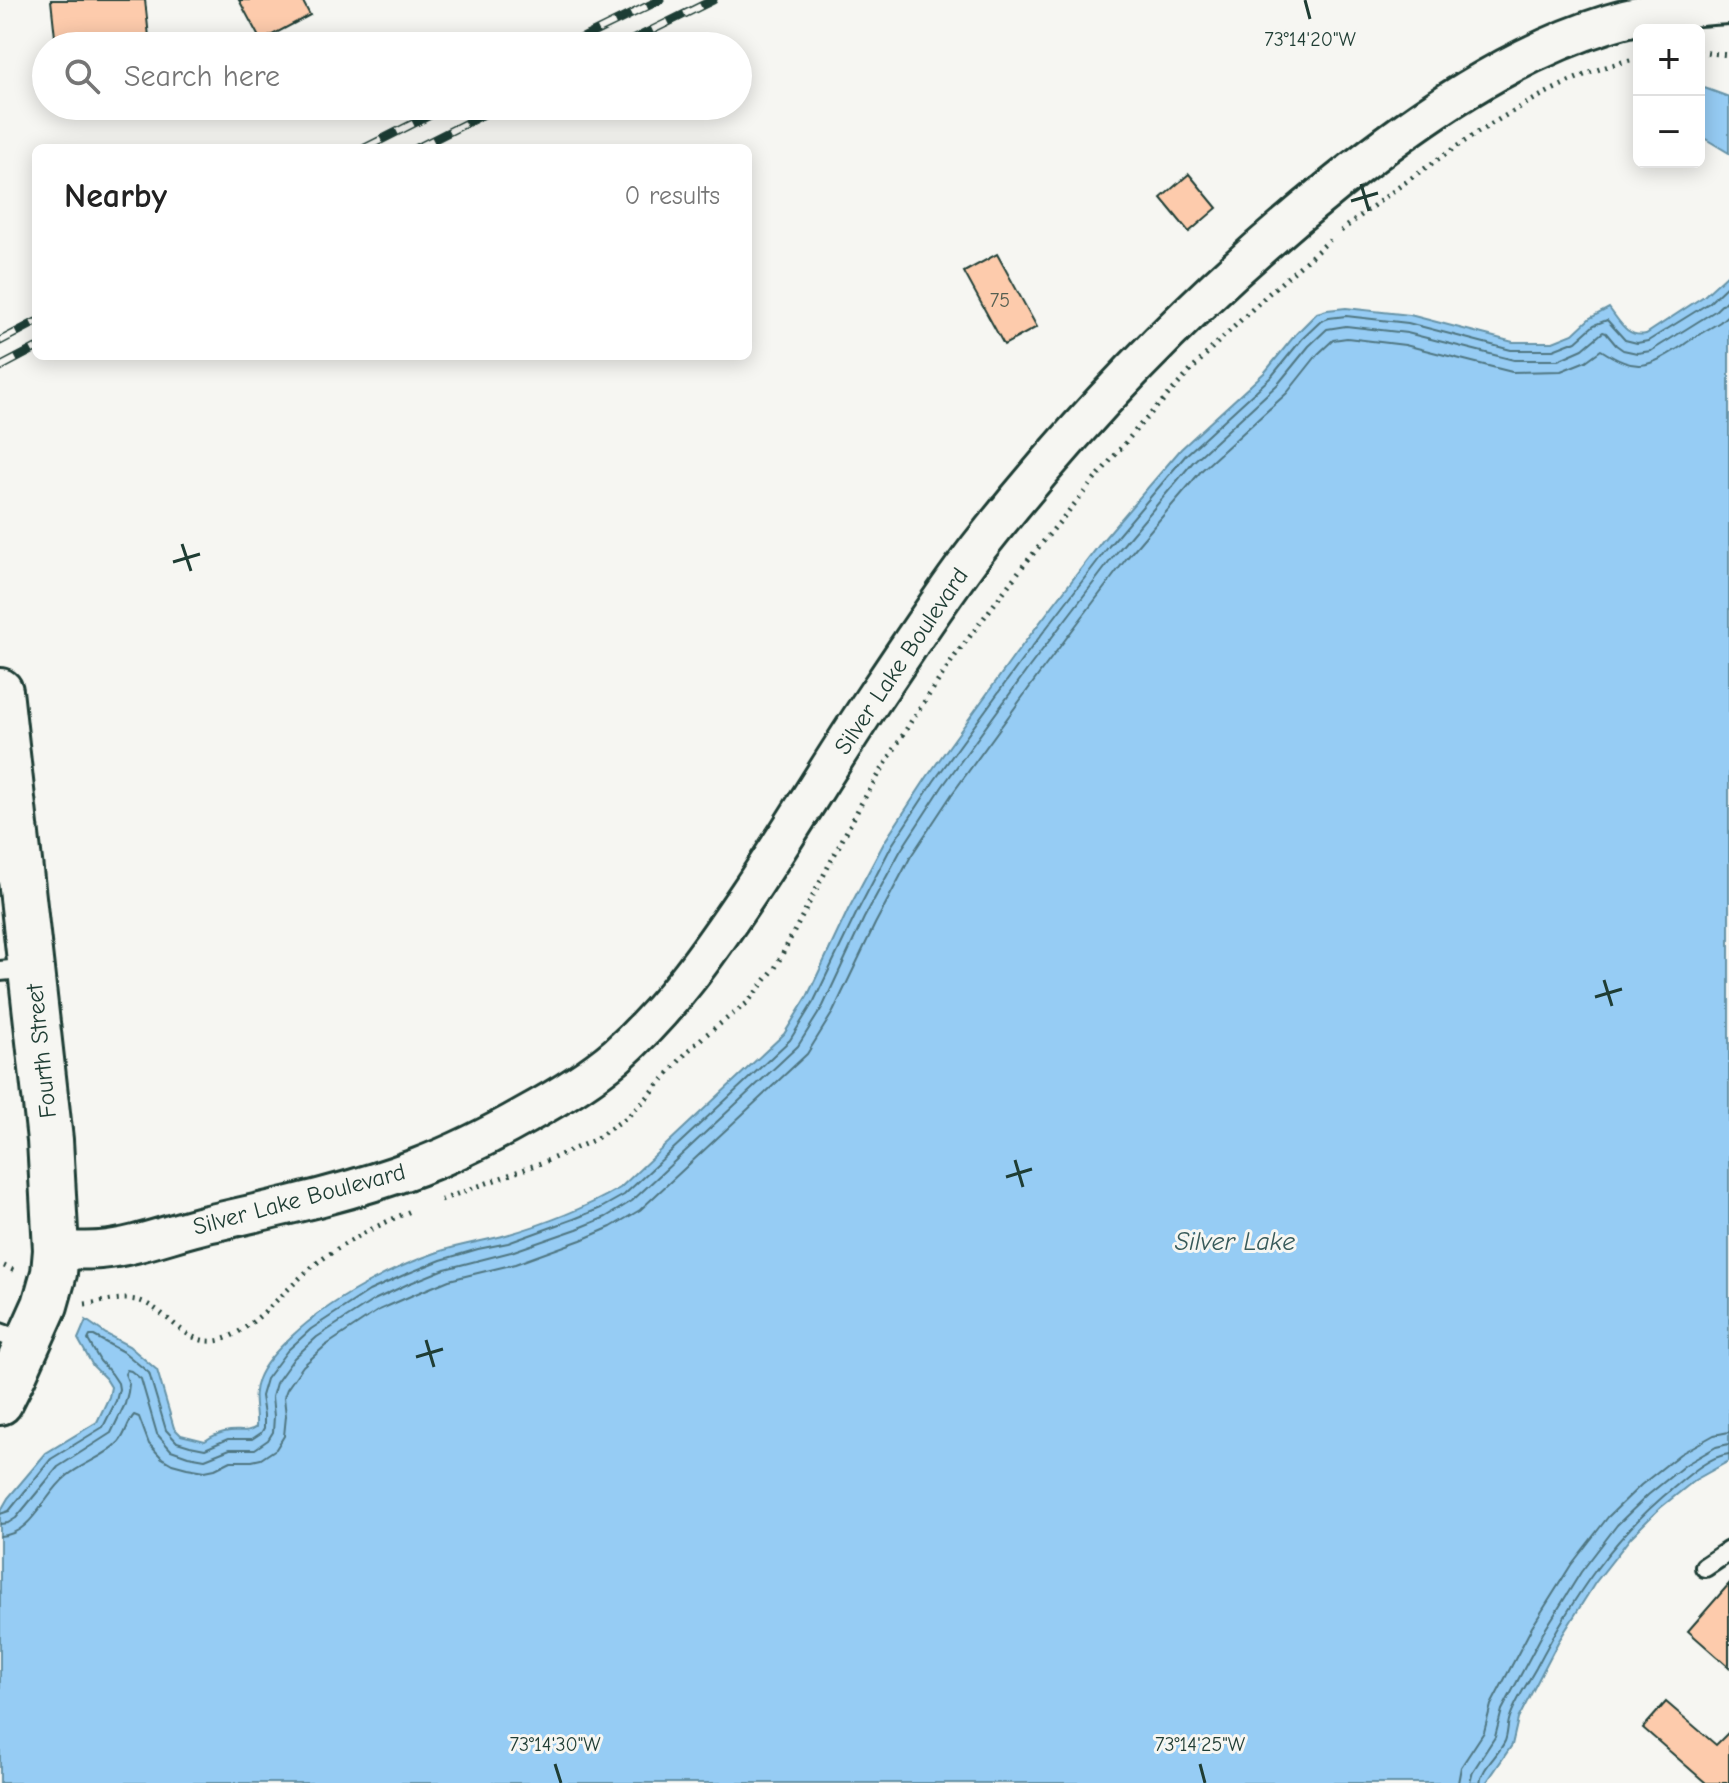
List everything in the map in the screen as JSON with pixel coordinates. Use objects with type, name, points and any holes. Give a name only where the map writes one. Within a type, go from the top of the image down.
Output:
[{"type":"street","name":"Silver Lake Boulevard","points":[[56,1250],[117,1248],[318,1199],[418,1167],[483,1139],[553,1100],[614,1058],[665,1008],[704,960],[879,690],[975,552],[1101,403],[1222,281],[1295,216],[1387,143],[1437,109],[1529,56],[1611,22],[1689,7],[1729,5]]},
{"type":"street","name":"Fourth Street","points":[[0,691],[16,970],[50,1140],[56,1250],[54,1273],[45,1305],[14,1338],[0,1402]]},
{"type":"lane","points":[[1705,1567],[1729,1551]]},
{"type":"path","points":[[1705,53],[1729,55]]},
{"type":"water","points":[[1705,88],[1729,97],[1729,153],[1705,139]]},
{"type":"water","name":"Silver Lake","points":[[1729,273],[1729,1461],[1695,1480],[1660,1508],[1631,1537],[1595,1583],[1558,1642],[1518,1719],[1512,1745],[1486,1783],[0,1783],[0,1512],[46,1453],[97,1422],[109,1397],[111,1387],[93,1366],[78,1339],[86,1320],[129,1346],[157,1370],[174,1428],[181,1435],[205,1441],[223,1432],[250,1430],[256,1427],[256,1385],[268,1361],[308,1322],[343,1297],[422,1258],[535,1226],[579,1209],[620,1188],[784,1034],[807,997],[885,841],[1015,655],[1103,540],[1181,449],[1265,372],[1317,313],[1346,308],[1410,315],[1513,342],[1553,342],[1573,334],[1590,318],[1609,308],[1629,331],[1639,335],[1646,334],[1704,296]]},
{"type":"building","points":[[51,0],[145,0],[148,32],[54,32]]},
{"type":"building","points":[[239,0],[302,0],[310,15],[278,32],[256,32]]},
{"type":"building","points":[[1189,174],[1217,208],[1189,232],[1161,198]]},
{"type":"building","points":[[997,254],[1037,327],[1004,345],[964,272]]},
{"type":"building","points":[[1729,1584],[1729,1667],[1688,1631]]},
{"type":"building","points":[[1666,1702],[1716,1745],[1729,1732],[1729,1783],[1706,1783],[1643,1728]]},
{"type":"railway","points":[[595,32],[660,0]]},
{"type":"railway","points":[[648,32],[713,0]]},
{"type":"railway","points":[[373,144],[420,120]]},
{"type":"railway","points":[[425,144],[472,120]]},
{"type":"railway","points":[[0,341],[32,324]]},
{"type":"railway","points":[[0,367],[32,350]]}]
